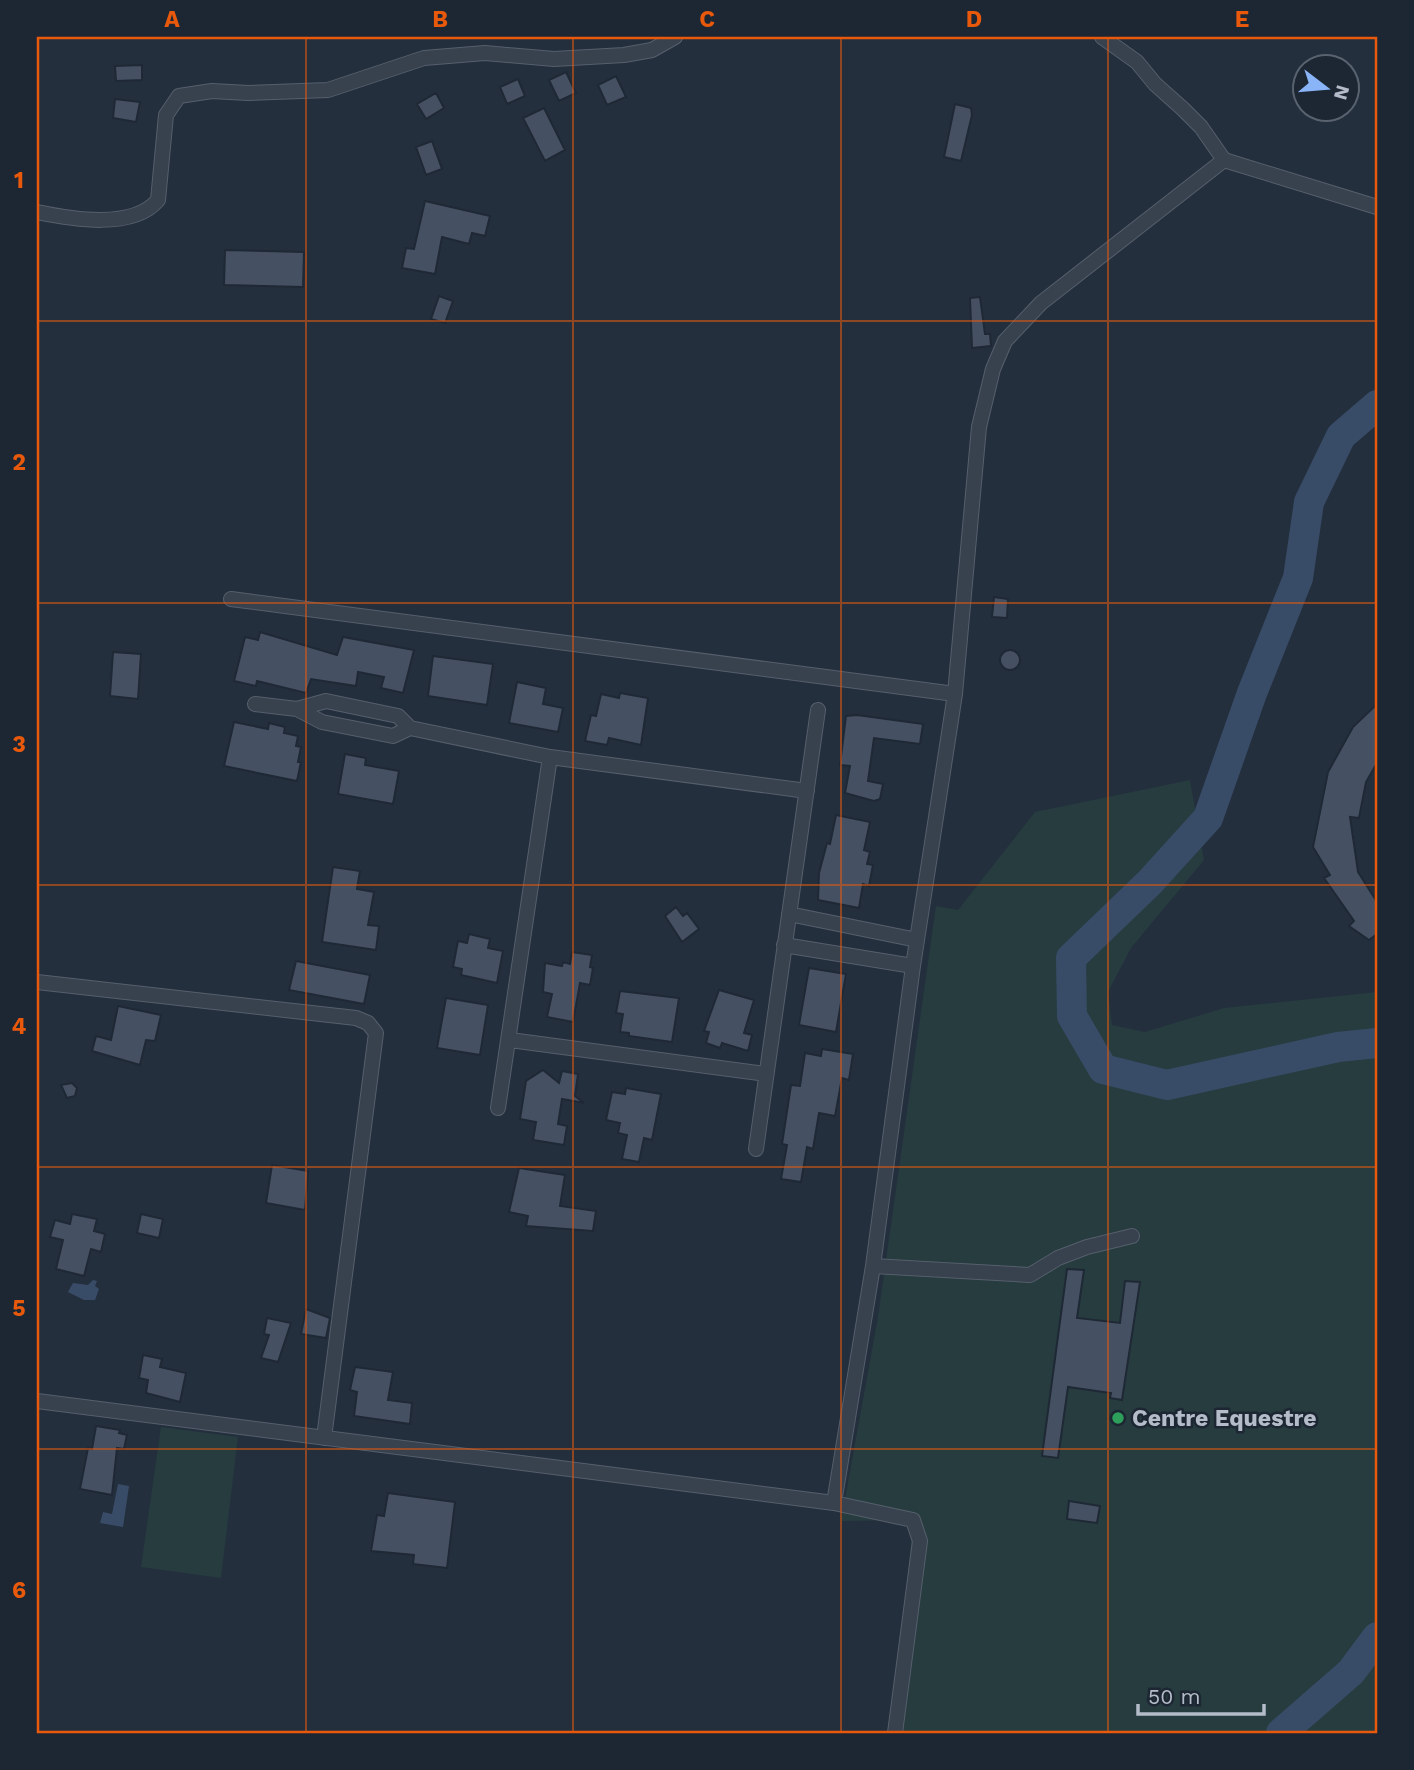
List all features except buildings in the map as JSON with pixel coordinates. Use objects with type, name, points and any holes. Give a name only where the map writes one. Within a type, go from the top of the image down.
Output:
[{"type":"street","points":[[37,212],[106,219],[135,216],[150,210],[158,200],[166,115],[179,96],[212,90],[248,93],[328,90],[424,58],[485,53],[554,59],[624,55],[652,50],[675,37]]},
{"type":"street","points":[[1102,37],[1137,62],[1192,118],[1224,159],[1377,206]]},
{"type":"street","points":[[834,1503],[873,1266],[913,966],[955,694],[979,427],[993,369],[1005,341],[1022,321],[1082,268],[1224,159]]},
{"type":"street","points":[[231,600],[955,694]]},
{"type":"street","points":[[297,709],[326,701],[398,716],[410,728],[550,757],[807,791]]},
{"type":"street","points":[[255,704],[297,709],[322,722],[393,736],[410,728]]},
{"type":"street","points":[[756,1149],[818,710]]},
{"type":"street","points":[[498,1108],[550,757]]},
{"type":"street","points":[[789,914],[917,940]]},
{"type":"street","points":[[784,945],[913,966]]},
{"type":"street","points":[[37,982],[356,1018],[369,1023],[376,1033],[324,1438]]},
{"type":"street","points":[[510,1040],[766,1074]]},
{"type":"street","points":[[873,1266],[1030,1275],[1058,1258],[1087,1247],[1132,1237]]},
{"type":"street","points":[[37,1401],[834,1503],[913,1520],[920,1541],[895,1733]]},
{"type":"green space","name":"Centre Equestre","points":[[1190,780],[1204,860],[1131,948],[1108,992],[1112,1025],[1145,1032],[1224,1008],[1377,992],[1377,1733],[893,1733],[913,1520],[841,1521],[878,1317],[936,906],[958,910],[1035,812]]},
{"type":"green space","points":[[161,1427],[238,1437],[221,1578],[141,1567]]},
{"type":"water","points":[[93,1280],[97,1281],[95,1286],[99,1289],[95,1300],[84,1300],[68,1292],[73,1283],[88,1285]]},
{"type":"water","points":[[118,1484],[129,1486],[123,1527],[100,1523],[103,1512],[112,1514]]},
{"type":"waterway","points":[[1377,405],[1341,436],[1309,502],[1298,578],[1252,693],[1208,818],[1150,882],[1071,958],[1072,1016],[1103,1069],[1167,1085],[1338,1047],[1377,1043]]},
{"type":"waterway","points":[[1281,1733],[1351,1672],[1377,1637]]},
{"type":"place","name":"Centre Equestre","points":[[1118,1418]]}]
